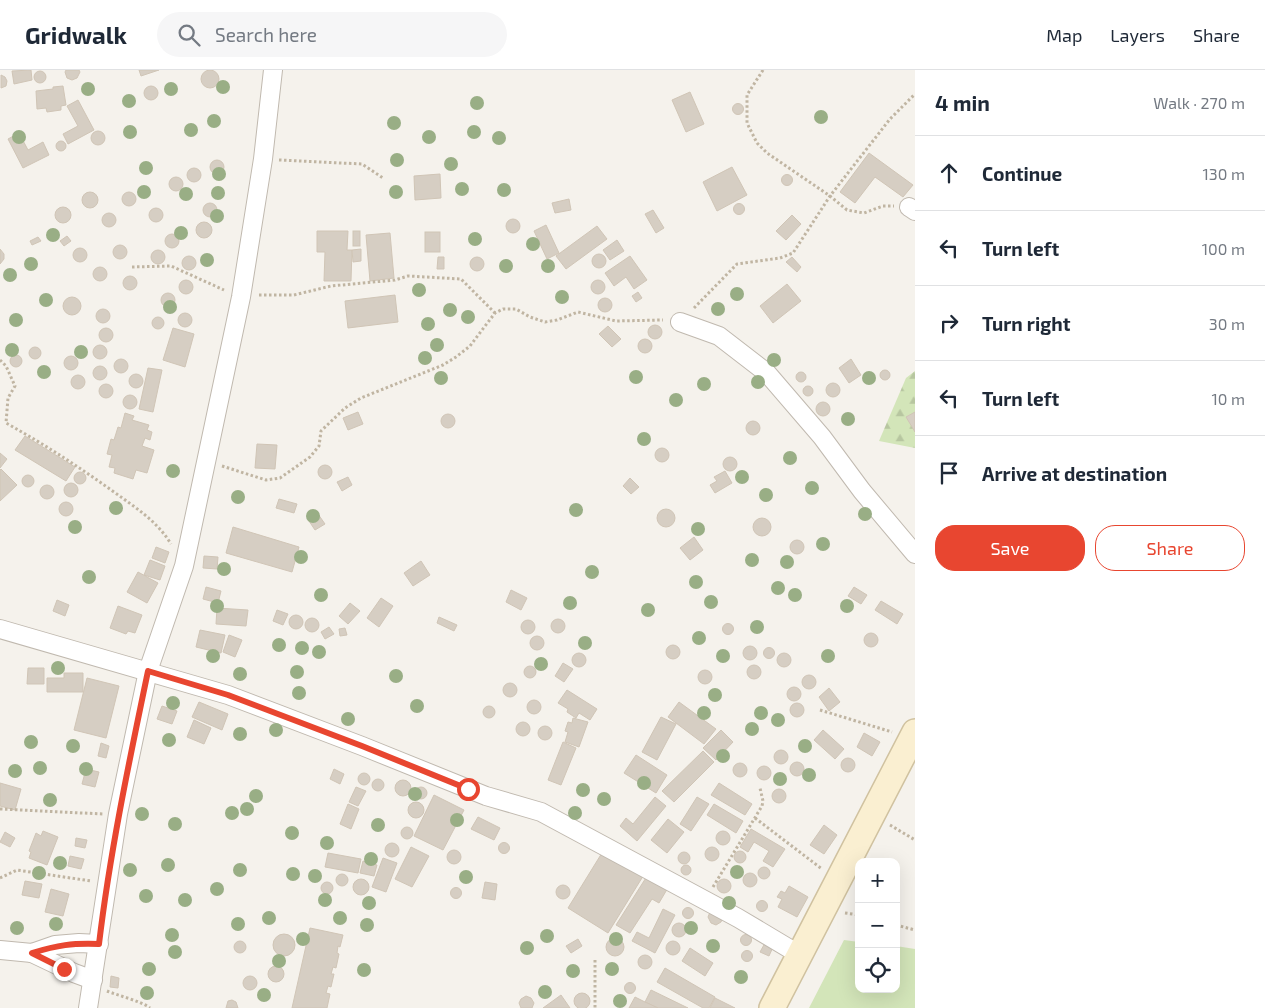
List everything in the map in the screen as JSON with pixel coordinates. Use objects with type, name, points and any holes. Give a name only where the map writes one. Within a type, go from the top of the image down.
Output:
[{"type":"street","points":[[88,1008],[118,814],[148,671],[184,566],[241,297],[263,160],[273,70]]},
{"type":"street","points":[[680,322],[719,336],[768,373],[822,437],[862,491],[915,554]]},
{"type":"street","points":[[0,629],[228,695],[486,796],[541,812],[704,900],[800,955]]},
{"type":"street","points":[[772,1008],[913,736]]},
{"type":"street","points":[[32,953],[55,945],[99,944]]},
{"type":"street","points":[[0,950],[32,953],[92,982]]},
{"type":"path","points":[[763,70],[747,95],[747,123],[757,143],[767,153],[830,196],[847,210],[864,213],[883,206],[912,209]]},
{"type":"path","points":[[207,462],[266,480],[280,478],[310,457],[319,446],[321,431],[345,408],[360,398],[442,365],[456,357],[470,346],[495,313],[503,309],[516,309],[530,317],[545,322],[578,312],[616,321],[663,320],[680,322],[710,293],[727,272],[737,264],[780,258],[793,253],[830,196],[890,119],[915,94]]},
{"type":"path","points":[[263,160],[362,164],[383,178]]},
{"type":"path","points":[[132,267],[171,266],[241,297],[264,294],[294,295],[331,286],[395,280],[408,276],[460,279],[495,313]]},
{"type":"path","points":[[0,360],[6,366],[14,386],[8,398],[6,423],[59,453],[147,516],[163,531],[184,566]]},
{"type":"path","points":[[820,710],[913,736]]},
{"type":"path","points":[[704,900],[755,818],[763,801],[760,788]]},
{"type":"path","points":[[0,809],[118,814]]},
{"type":"path","points":[[872,815],[915,840]]},
{"type":"path","points":[[755,818],[838,881]]},
{"type":"path","points":[[0,878],[17,870],[106,883]]},
{"type":"path","points":[[900,926],[915,930]]},
{"type":"path","points":[[594,960],[595,1008]]},
{"type":"path","points":[[92,982],[129,1000],[144,1003],[150,1008]]},
{"type":"green space","points":[[915,371],[915,448],[879,441],[906,378]]},
{"type":"green space","points":[[844,940],[855,941],[855,993],[900,993],[900,947],[915,949],[915,1008],[809,1008]]},
{"type":"building","points":[[31,70],[32,80],[14,84],[12,71]]},
{"type":"building","points":[[66,70],[79,70],[80,72],[77,78],[72,80],[67,78]]},
{"type":"building","points":[[139,70],[159,70],[141,76]]},
{"type":"building","points":[[210,70],[216,73],[219,79],[216,85],[210,88],[204,85],[201,79],[204,73]]},
{"type":"building","points":[[38,71],[42,71],[46,77],[42,83],[38,83],[34,79],[34,75]]},
{"type":"building","points":[[1,75],[7,81],[6,86],[1,88]]},
{"type":"building","points":[[63,86],[66,105],[61,106],[61,110],[47,112],[46,108],[37,109],[36,91]]},
{"type":"building","points":[[151,86],[156,88],[158,93],[156,98],[151,100],[146,98],[144,93],[146,88]]},
{"type":"building","points":[[690,92],[704,124],[686,132],[672,100]]},
{"type":"building","points":[[78,100],[94,130],[68,144],[63,134],[78,126],[67,106]]},
{"type":"building","points":[[738,103],[744,109],[738,115],[732,109]]},
{"type":"building","points":[[98,131],[103,133],[105,138],[103,143],[98,145],[93,143],[91,138],[93,133]]},
{"type":"building","points":[[19,133],[28,150],[43,142],[49,155],[23,168],[8,139]]},
{"type":"building","points":[[61,141],[66,146],[61,151],[56,146]]},
{"type":"building","points":[[869,153],[913,185],[903,197],[875,177],[855,203],[840,192]]},
{"type":"building","points":[[217,160],[222,162],[224,167],[222,172],[217,174],[212,172],[210,167],[212,162]]},
{"type":"building","points":[[732,167],[747,195],[717,211],[703,182]]},
{"type":"building","points":[[194,168],[199,170],[201,175],[199,180],[194,182],[189,180],[187,175],[189,170]]},
{"type":"building","points":[[440,174],[441,198],[415,200],[414,176]]},
{"type":"building","points":[[787,174],[793,180],[787,186],[781,180]]},
{"type":"building","points":[[176,177],[181,179],[183,184],[181,189],[176,191],[171,189],[169,184],[171,179]]},
{"type":"building","points":[[90,192],[96,194],[98,200],[96,206],[90,208],[84,206],[82,200],[84,194]]},
{"type":"building","points":[[129,192],[134,194],[136,199],[134,204],[129,206],[124,204],[122,199],[124,194]]},
{"type":"building","points":[[569,199],[571,210],[555,213],[552,203]]},
{"type":"building","points":[[210,203],[215,205],[217,210],[215,215],[210,217],[205,215],[203,210],[205,205]]},
{"type":"building","points":[[739,203],[745,209],[739,215],[733,209]]},
{"type":"building","points":[[63,207],[71,215],[63,223],[55,215]]},
{"type":"building","points":[[156,208],[161,210],[163,215],[161,220],[156,222],[151,220],[149,215],[151,210]]},
{"type":"building","points":[[653,210],[664,228],[656,233],[645,214]]},
{"type":"building","points":[[109,213],[114,215],[116,220],[114,225],[109,227],[104,225],[102,220],[104,215]]},
{"type":"building","points":[[792,215],[801,224],[786,240],[776,231]]},
{"type":"building","points":[[513,219],[518,221],[520,226],[518,231],[513,233],[508,231],[506,226],[508,221]]},
{"type":"building","points":[[201,222],[207,222],[212,227],[210,236],[201,238],[196,233],[196,227]]},
{"type":"building","points":[[546,225],[559,253],[547,259],[534,231]]},
{"type":"building","points":[[597,226],[607,239],[566,269],[556,256]]},
{"type":"building","points":[[317,231],[348,231],[347,250],[352,250],[351,281],[324,281],[325,252],[317,252]]},
{"type":"building","points":[[353,231],[360,231],[360,246],[353,246]]},
{"type":"building","points":[[425,232],[440,232],[440,252],[425,252]]},
{"type":"building","points":[[390,233],[394,278],[370,281],[366,235]]},
{"type":"building","points":[[172,234],[177,236],[179,241],[177,246],[172,248],[167,246],[165,241],[167,236]]},
{"type":"building","points":[[67,236],[71,241],[64,246],[60,241]]},
{"type":"building","points":[[38,237],[41,241],[32,245],[30,241]]},
{"type":"building","points":[[617,240],[624,251],[610,260],[603,250]]},
{"type":"building","points":[[117,245],[123,245],[127,252],[123,259],[117,259],[113,255],[113,249]]},
{"type":"building","points":[[80,248],[85,250],[87,255],[85,260],[80,262],[75,260],[73,255],[75,250]]},
{"type":"building","points":[[0,249],[4,254],[4,259],[0,264]]},
{"type":"building","points":[[361,249],[361,261],[353,262],[352,250]]},
{"type":"building","points":[[158,250],[163,252],[165,257],[163,262],[158,264],[153,262],[151,257],[153,252]]},
{"type":"building","points":[[599,254],[604,256],[606,261],[604,266],[599,268],[594,266],[592,261],[594,256]]},
{"type":"building","points":[[189,256],[194,258],[196,263],[194,268],[189,270],[184,268],[182,263],[184,258]]},
{"type":"building","points":[[630,256],[647,280],[634,289],[626,277],[614,286],[605,273]]},
{"type":"building","points":[[438,257],[444,257],[444,269],[437,269]]},
{"type":"building","points":[[477,257],[482,259],[484,264],[482,269],[477,271],[472,269],[470,264],[472,259]]},
{"type":"building","points":[[792,257],[801,267],[797,272],[786,262]]},
{"type":"building","points":[[97,267],[103,267],[107,274],[103,281],[97,281],[93,277],[93,271]]},
{"type":"building","points":[[130,276],[135,278],[137,283],[135,288],[130,290],[125,288],[123,283],[125,278]]},
{"type":"building","points":[[186,280],[191,282],[193,287],[191,292],[186,294],[181,292],[179,287],[181,282]]},
{"type":"building","points":[[598,280],[603,282],[605,287],[603,292],[598,294],[593,292],[591,287],[593,282]]},
{"type":"building","points":[[787,284],[801,301],[773,323],[760,306]]},
{"type":"building","points":[[638,292],[642,298],[636,302],[632,296]]},
{"type":"building","points":[[168,293],[173,295],[175,300],[173,305],[168,307],[163,305],[161,300],[163,295]]},
{"type":"building","points":[[395,295],[398,322],[348,328],[345,301]]},
{"type":"building","points":[[68,297],[76,297],[81,302],[79,313],[68,315],[63,310],[63,302]]},
{"type":"building","points":[[605,298],[610,300],[612,305],[610,310],[605,312],[600,310],[598,305],[600,300]]},
{"type":"building","points":[[103,309],[108,311],[110,316],[108,321],[103,323],[98,321],[96,316],[98,311]]},
{"type":"building","points":[[185,313],[190,315],[192,320],[190,325],[185,327],[180,325],[178,320],[180,315]]},
{"type":"building","points":[[160,317],[163,318],[163,328],[156,329],[153,328],[152,321],[153,318]]},
{"type":"building","points":[[655,325],[660,327],[662,332],[660,337],[655,339],[650,337],[648,332],[650,327]]},
{"type":"building","points":[[608,326],[621,339],[612,347],[599,334]]},
{"type":"building","points":[[106,328],[111,330],[113,335],[111,340],[106,342],[101,340],[99,335],[101,330]]},
{"type":"building","points":[[173,328],[194,334],[185,367],[163,360]]},
{"type":"building","points":[[645,339],[650,341],[652,346],[650,351],[645,353],[640,351],[638,346],[640,341]]},
{"type":"building","points":[[97,345],[103,345],[107,352],[103,359],[97,359],[93,355],[93,349]]},
{"type":"building","points":[[33,347],[37,347],[41,353],[37,359],[33,359],[29,355],[29,351]]},
{"type":"building","points":[[14,355],[18,355],[22,361],[18,367],[14,367],[10,363],[10,359]]},
{"type":"building","points":[[71,356],[76,358],[78,363],[76,368],[71,370],[66,368],[64,363],[66,358]]},
{"type":"building","points":[[118,359],[124,359],[128,366],[124,373],[118,373],[114,369],[114,363]]},
{"type":"building","points":[[851,359],[861,375],[849,383],[839,368]]},
{"type":"building","points":[[100,366],[105,368],[107,373],[105,378],[100,380],[95,378],[93,373],[95,368]]},
{"type":"building","points":[[148,368],[162,370],[153,412],[139,409]]},
{"type":"building","points":[[883,370],[887,370],[890,375],[887,380],[883,380],[880,377],[880,373]]},
{"type":"building","points":[[799,372],[803,372],[806,377],[803,382],[799,382],[796,379],[796,375]]},
{"type":"building","points":[[136,374],[141,376],[143,381],[141,386],[136,388],[131,386],[129,381],[131,376]]},
{"type":"building","points":[[78,375],[83,377],[85,382],[83,387],[78,389],[73,387],[71,382],[73,377]]},
{"type":"building","points":[[833,383],[838,385],[840,390],[838,395],[833,397],[828,395],[826,390],[828,385]]},
{"type":"building","points":[[103,384],[109,384],[113,391],[109,398],[103,398],[99,394],[99,388]]},
{"type":"building","points":[[808,386],[813,391],[808,396],[803,391]]},
{"type":"building","points":[[130,395],[135,397],[137,402],[135,407],[130,409],[125,407],[123,402],[125,397]]},
{"type":"building","points":[[823,402],[828,404],[830,409],[828,414],[823,416],[818,414],[816,409],[818,404]]},
{"type":"building","points":[[358,412],[363,424],[348,430],[343,418]]},
{"type":"building","points":[[915,412],[915,432],[906,417]]},
{"type":"building","points":[[125,413],[134,416],[132,420],[149,425],[147,430],[152,432],[150,440],[145,438],[142,446],[154,450],[147,473],[136,470],[133,479],[114,473],[115,468],[109,467],[112,455],[107,454],[111,439],[114,440],[118,427],[121,428]]},
{"type":"building","points":[[448,414],[453,416],[455,421],[453,426],[448,428],[443,426],[441,421],[443,416]]},
{"type":"building","points":[[753,421],[758,423],[760,428],[758,433],[753,435],[748,433],[746,428],[748,423]]},
{"type":"building","points":[[25,436],[75,467],[66,481],[15,450]]},
{"type":"building","points":[[257,444],[277,445],[275,469],[255,468]]},
{"type":"building","points":[[659,448],[665,448],[669,455],[665,462],[659,462],[655,458],[655,452]]},
{"type":"building","points":[[0,453],[7,459],[0,468]]},
{"type":"building","points":[[730,457],[735,459],[737,464],[735,469],[730,471],[725,469],[723,464],[725,459]]},
{"type":"building","points":[[325,465],[330,467],[332,472],[330,477],[325,479],[320,477],[318,472],[320,467]]},
{"type":"building","points":[[0,470],[17,485],[0,501]]},
{"type":"building","points":[[725,471],[732,483],[715,493],[710,485],[717,481],[714,477]]},
{"type":"building","points":[[82,472],[85,473],[85,483],[78,484],[75,483],[74,476],[75,473]]},
{"type":"building","points":[[28,475],[34,481],[28,487],[22,481]]},
{"type":"building","points":[[348,477],[352,485],[342,491],[337,482]]},
{"type":"building","points":[[630,478],[639,487],[631,494],[623,486]]},
{"type":"building","points":[[68,483],[74,483],[78,490],[74,497],[68,497],[64,493],[64,487]]},
{"type":"building","points":[[44,485],[50,485],[54,492],[50,499],[44,499],[40,495],[40,489]]},
{"type":"building","points":[[279,499],[297,504],[294,513],[276,508]]},
{"type":"building","points":[[66,502],[71,504],[73,509],[71,514],[66,516],[61,514],[59,509],[61,504]]},
{"type":"building","points":[[666,509],[672,512],[675,518],[672,524],[666,527],[660,524],[657,518],[660,512]]},
{"type":"building","points":[[318,514],[325,524],[315,530],[309,521]]},
{"type":"building","points":[[762,518],[768,521],[771,527],[768,533],[762,536],[756,533],[753,527],[756,521]]},
{"type":"building","points":[[233,527],[299,547],[292,572],[226,553]]},
{"type":"building","points":[[694,537],[703,550],[690,560],[680,548]]},
{"type":"building","points":[[797,540],[802,542],[804,547],[802,552],[797,554],[792,552],[790,547],[792,542]]},
{"type":"building","points":[[156,547],[169,552],[165,563],[152,558]]},
{"type":"building","points":[[204,556],[218,557],[217,569],[203,568]]},
{"type":"building","points":[[150,560],[165,566],[160,580],[144,575]]},
{"type":"building","points":[[421,561],[430,575],[413,586],[404,573]]},
{"type":"building","points":[[138,572],[158,583],[147,603],[127,592]]},
{"type":"building","points":[[206,587],[221,591],[218,603],[203,599]]},
{"type":"building","points":[[854,587],[867,595],[861,604],[848,596]]},
{"type":"building","points":[[511,590],[527,598],[521,610],[506,602]]},
{"type":"building","points":[[381,598],[393,606],[379,627],[367,618]]},
{"type":"building","points":[[57,600],[69,605],[65,616],[53,611]]},
{"type":"building","points":[[881,601],[903,614],[897,624],[875,610]]},
{"type":"building","points":[[350,603],[360,611],[348,624],[339,616]]},
{"type":"building","points":[[118,606],[142,615],[135,633],[128,631],[126,634],[110,628]]},
{"type":"building","points":[[217,608],[248,610],[246,626],[216,624]]},
{"type":"building","points":[[277,610],[288,614],[283,625],[273,621]]},
{"type":"building","points":[[296,615],[301,617],[303,622],[301,627],[296,629],[291,627],[289,622],[291,617]]},
{"type":"building","points":[[439,617],[457,625],[454,631],[437,623]]},
{"type":"building","points":[[312,618],[317,620],[319,625],[317,630],[312,632],[307,630],[305,625],[307,620]]},
{"type":"building","points":[[558,619],[563,621],[565,626],[563,631],[558,633],[553,631],[551,626],[553,621]]},
{"type":"building","points":[[528,620],[533,622],[535,627],[533,632],[528,634],[523,632],[521,627],[523,622]]},
{"type":"building","points":[[728,623],[734,629],[728,635],[722,629]]},
{"type":"building","points":[[329,627],[334,634],[325,639],[321,632]]},
{"type":"building","points":[[345,628],[347,635],[340,636],[339,629]]},
{"type":"building","points":[[200,630],[225,635],[221,653],[196,647]]},
{"type":"building","points":[[871,633],[876,635],[878,640],[876,645],[871,647],[866,645],[864,640],[866,635]]},
{"type":"building","points":[[229,635],[242,640],[235,657],[223,652]]},
{"type":"building","points":[[537,636],[542,638],[544,643],[542,648],[537,650],[532,648],[530,643],[532,638]]},
{"type":"building","points":[[673,645],[678,647],[680,652],[678,657],[673,659],[668,657],[666,652],[668,647]]},
{"type":"building","points":[[747,646],[753,646],[757,653],[753,660],[747,660],[743,656],[743,650]]},
{"type":"building","points":[[769,647],[775,653],[769,659],[763,653]]},
{"type":"building","points":[[579,653],[584,655],[586,660],[584,665],[579,667],[574,665],[572,660],[574,655]]},
{"type":"building","points":[[784,653],[789,655],[791,660],[789,665],[784,667],[779,665],[777,660],[779,655]]},
{"type":"building","points":[[563,663],[573,669],[564,682],[555,676]]},
{"type":"building","points":[[754,665],[759,667],[761,672],[759,677],[754,679],[749,677],[747,672],[749,667]]},
{"type":"building","points":[[528,666],[532,666],[536,672],[532,678],[528,678],[524,674],[524,670]]},
{"type":"building","points":[[28,668],[44,668],[44,684],[27,684]]},
{"type":"building","points":[[705,670],[710,672],[712,677],[710,682],[705,684],[700,682],[698,677],[700,672]]},
{"type":"building","points":[[64,673],[83,673],[83,692],[47,692],[47,678],[64,678]]},
{"type":"building","points":[[809,675],[814,677],[816,682],[814,687],[809,689],[804,687],[802,682],[804,677]]},
{"type":"building","points":[[87,678],[119,686],[106,738],[74,730]]},
{"type":"building","points":[[510,683],[515,685],[517,690],[515,695],[510,697],[505,695],[503,690],[505,685]]},
{"type":"building","points":[[794,687],[799,689],[801,694],[799,699],[794,701],[789,699],[787,694],[789,689]]},
{"type":"building","points":[[829,688],[840,702],[829,711],[819,697]]},
{"type":"building","points":[[567,690],[597,709],[590,720],[579,713],[576,718],[567,712],[568,709],[558,703]]},
{"type":"building","points":[[534,700],[539,702],[541,707],[539,712],[534,714],[529,712],[527,707],[529,702]]},
{"type":"building","points":[[199,702],[228,714],[222,730],[192,717]]},
{"type":"building","points":[[679,702],[716,729],[704,744],[668,717]]},
{"type":"building","points":[[797,703],[802,705],[804,710],[802,715],[797,717],[792,715],[790,710],[792,705]]},
{"type":"building","points":[[162,706],[177,711],[172,724],[157,719]]},
{"type":"building","points":[[487,706],[491,706],[495,712],[491,718],[487,718],[483,714],[483,710]]},
{"type":"building","points":[[661,717],[676,724],[657,760],[642,752]]},
{"type":"building","points":[[573,718],[588,722],[579,747],[565,742],[568,732],[565,731],[568,722],[572,723]]},
{"type":"building","points":[[194,720],[211,728],[204,744],[187,737]]},
{"type":"building","points":[[523,722],[528,724],[530,729],[528,734],[523,736],[518,734],[516,729],[518,724]]},
{"type":"building","points":[[545,726],[550,728],[552,733],[550,738],[545,740],[540,738],[538,733],[540,728]]},
{"type":"building","points":[[721,730],[733,742],[716,760],[703,748]]},
{"type":"building","points":[[823,730],[844,749],[835,759],[814,740]]},
{"type":"building","points":[[864,733],[880,742],[872,756],[857,747]]},
{"type":"building","points":[[563,742],[576,748],[561,785],[548,780]]},
{"type":"building","points":[[101,743],[109,746],[106,758],[98,756]]},
{"type":"building","points":[[781,750],[786,752],[788,757],[786,762],[781,764],[776,762],[774,757],[776,752]]},
{"type":"building","points":[[703,751],[714,762],[674,802],[662,791]]},
{"type":"building","points":[[636,755],[667,775],[656,793],[624,773]]},
{"type":"building","points":[[848,758],[853,760],[855,765],[853,770],[848,772],[843,770],[841,765],[843,760]]},
{"type":"building","points":[[797,762],[802,764],[804,769],[802,774],[797,776],[792,774],[790,769],[792,764]]},
{"type":"building","points":[[740,763],[745,765],[747,770],[745,775],[740,777],[735,775],[733,770],[735,765]]},
{"type":"building","points":[[764,766],[769,768],[771,773],[769,778],[764,780],[759,778],[757,773],[759,768]]},
{"type":"building","points":[[86,769],[99,772],[95,787],[82,784]]},
{"type":"building","points":[[334,769],[344,774],[340,784],[330,779]]},
{"type":"building","points":[[362,773],[366,773],[370,779],[366,785],[362,785],[358,781],[358,777]]},
{"type":"building","points":[[376,779],[380,779],[384,785],[380,791],[376,791],[372,787],[372,783]]},
{"type":"building","points":[[403,780],[409,782],[411,788],[409,794],[403,796],[397,794],[395,788],[397,782]]},
{"type":"building","points":[[0,783],[21,789],[15,810],[0,806]]},
{"type":"building","points":[[719,783],[752,804],[745,815],[711,795]]},
{"type":"building","points":[[356,787],[366,791],[358,806],[349,802]]},
{"type":"building","points":[[419,787],[423,787],[427,793],[423,799],[419,799],[415,795],[415,791]]},
{"type":"building","points":[[779,789],[784,791],[786,796],[784,801],[779,803],[774,801],[772,796],[774,791]]},
{"type":"building","points":[[434,795],[464,810],[443,850],[414,836]]},
{"type":"building","points":[[655,797],[666,806],[637,841],[620,826],[626,818],[633,824]]},
{"type":"building","points":[[697,797],[709,804],[691,831],[680,824]]},
{"type":"building","points":[[413,802],[419,802],[424,807],[422,816],[413,818],[408,813],[408,807]]},
{"type":"building","points":[[348,804],[359,809],[351,829],[340,824]]},
{"type":"building","points":[[714,804],[743,821],[736,833],[707,815]]},
{"type":"building","points":[[478,817],[500,828],[494,840],[471,829]]},
{"type":"building","points":[[668,819],[684,832],[667,853],[651,840]]},
{"type":"building","points":[[824,825],[837,835],[824,854],[810,845]]},
{"type":"building","points":[[405,827],[409,827],[413,833],[409,839],[405,839],[401,835],[401,831]]},
{"type":"building","points":[[751,829],[785,849],[773,867],[763,861],[769,851],[754,842],[748,852],[740,847]]},
{"type":"building","points":[[43,831],[58,837],[47,865],[29,858],[31,852],[29,851],[36,833],[41,836]]},
{"type":"building","points":[[723,831],[728,833],[730,838],[728,843],[723,845],[718,843],[716,838],[718,833]]},
{"type":"building","points":[[5,832],[15,838],[10,847],[0,842]]},
{"type":"building","points":[[76,838],[87,840],[85,848],[75,846]]},
{"type":"building","points":[[389,843],[395,843],[399,850],[395,857],[389,857],[385,853],[385,847]]},
{"type":"building","points":[[502,843],[506,843],[509,848],[508,852],[502,853],[499,850],[499,846]]},
{"type":"building","points":[[411,847],[429,856],[412,887],[395,879]]},
{"type":"building","points":[[712,847],[717,849],[719,854],[717,859],[712,861],[707,859],[705,854],[707,849]]},
{"type":"building","points":[[605,848],[645,873],[608,933],[568,908]]},
{"type":"building","points":[[454,850],[459,852],[461,857],[459,862],[454,864],[449,862],[447,857],[449,852]]},
{"type":"building","points":[[740,851],[746,857],[740,863],[734,857]]},
{"type":"building","points":[[682,852],[686,852],[690,858],[686,864],[682,864],[678,860],[678,856]]},
{"type":"building","points":[[328,853],[361,859],[358,873],[325,867]]},
{"type":"building","points":[[70,856],[84,859],[81,869],[68,866]]},
{"type":"building","points":[[383,858],[397,863],[386,892],[372,887]]},
{"type":"building","points":[[363,861],[377,865],[374,876],[360,873]]},
{"type":"building","points":[[684,865],[688,865],[691,870],[690,874],[684,875],[681,872],[681,868]]},
{"type":"building","points":[[764,867],[770,873],[764,879],[758,873]]},
{"type":"building","points":[[649,873],[669,886],[659,903],[652,899],[630,933],[616,925]]},
{"type":"building","points":[[750,873],[755,875],[757,880],[755,885],[750,887],[745,885],[743,880],[745,875]]},
{"type":"building","points":[[340,874],[344,874],[348,880],[344,886],[340,886],[336,882],[336,878]]},
{"type":"building","points":[[361,879],[367,881],[369,887],[367,893],[361,895],[355,893],[353,887],[355,881]]},
{"type":"building","points":[[724,879],[729,881],[731,886],[729,891],[724,893],[719,891],[717,886],[719,881]]},
{"type":"building","points":[[25,881],[42,884],[39,898],[22,895]]},
{"type":"building","points":[[327,882],[333,888],[327,894],[321,888]]},
{"type":"building","points":[[485,882],[497,884],[495,900],[482,898]]},
{"type":"building","points":[[560,885],[566,885],[570,892],[566,899],[560,899],[556,895],[556,889]]},
{"type":"building","points":[[789,886],[808,897],[797,917],[778,907],[782,899],[777,897],[781,891],[785,893]]},
{"type":"building","points":[[456,887],[462,893],[456,899],[450,893]]},
{"type":"building","points":[[51,889],[69,894],[63,916],[45,912]]},
{"type":"building","points":[[762,900],[768,906],[762,912],[756,906]]},
{"type":"building","points":[[688,907],[694,913],[688,919],[682,913]]},
{"type":"building","points":[[663,909],[675,915],[655,953],[632,941],[637,932],[649,938]]},
{"type":"building","points":[[710,912],[723,917],[721,922],[716,925],[711,923],[708,917]]},
{"type":"building","points":[[679,923],[684,925],[686,930],[684,935],[679,937],[674,935],[672,930],[674,925]]},
{"type":"building","points":[[310,928],[343,935],[340,947],[338,946],[337,953],[339,954],[336,968],[333,967],[331,974],[334,974],[331,987],[328,986],[326,993],[330,994],[327,1008],[292,1008]]},
{"type":"building","points":[[284,934],[292,937],[295,945],[292,953],[284,956],[276,953],[273,945],[276,937]]},
{"type":"building","points":[[746,934],[752,940],[746,946],[740,940]]},
{"type":"building","points":[[615,938],[621,941],[624,947],[621,953],[615,956],[609,953],[606,947],[609,941]]},
{"type":"building","points":[[578,939],[582,946],[571,953],[566,946]]},
{"type":"building","points":[[240,941],[246,947],[240,953],[234,947]]},
{"type":"building","points":[[673,941],[678,943],[680,948],[678,953],[673,955],[668,953],[666,948],[668,943]]},
{"type":"building","points":[[765,943],[773,947],[769,956],[760,952]]},
{"type":"building","points":[[690,948],[713,963],[705,976],[682,961]]},
{"type":"building","points":[[747,950],[753,956],[747,962],[741,956]]},
{"type":"building","points":[[645,955],[650,957],[652,962],[650,967],[645,969],[640,967],[638,962],[640,957]]},
{"type":"building","points":[[276,966],[282,968],[284,974],[282,980],[276,982],[270,980],[268,974],[270,968]]},
{"type":"building","points":[[665,968],[715,997],[709,1008],[703,1008],[657,982]]},
{"type":"building","points":[[111,976],[119,978],[118,988],[110,987]]},
{"type":"building","points":[[250,976],[255,978],[257,983],[255,988],[250,990],[245,988],[243,983],[245,978]]},
{"type":"building","points":[[628,983],[632,983],[635,988],[634,992],[628,993],[625,990],[625,986]]},
{"type":"building","points":[[651,990],[688,1008],[658,1008],[645,1002]]},
{"type":"building","points":[[582,993],[588,995],[590,1001],[588,1007],[582,1009],[576,1007],[574,1001],[576,995]]},
{"type":"building","points":[[561,995],[570,1008],[543,1008]]},
{"type":"building","points":[[526,996],[531,998],[534,1003],[532,1008],[521,1008],[519,1003]]},
{"type":"building","points":[[635,997],[645,1002],[658,1008],[629,1008]]},
{"type":"building","points":[[715,998],[735,1008],[710,1008]]},
{"type":"building","points":[[228,1001],[236,1002],[238,1008],[226,1008]]},
{"type":"route","points":[[64,969],[32,953],[55,945],[99,944],[106,883],[118,814],[148,671],[228,695],[468,789]]}]
